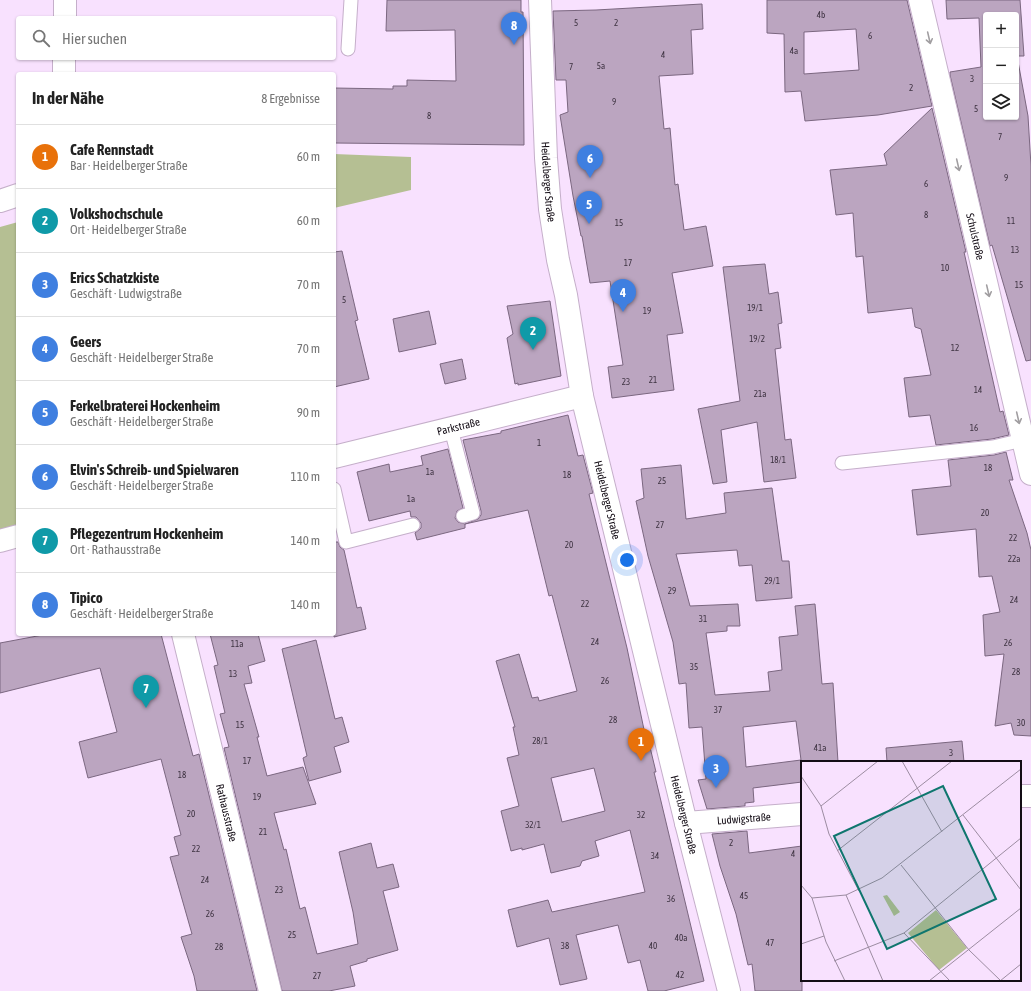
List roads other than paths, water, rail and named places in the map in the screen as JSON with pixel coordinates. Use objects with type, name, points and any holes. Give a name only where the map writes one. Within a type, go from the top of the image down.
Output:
[{"type":"street","points":[[65,0],[65,16]]},
{"type":"street","name":"Heidelberger Straße","points":[[540,0],[546,158],[550,209],[558,260],[566,295],[582,396],[686,823],[730,991]]},
{"type":"street","name":"Schulstraße","points":[[920,0],[1031,474]]},
{"type":"street","points":[[64,60],[64,72]]},
{"type":"street","points":[[0,201],[16,196]]},
{"type":"street","name":"Parkstraße","points":[[336,457],[582,396]]},
{"type":"street","points":[[0,541],[16,537]]},
{"type":"street","name":"Rathausstraße","points":[[182,636],[270,991]]},
{"type":"street","name":"Ludwigstraße","points":[[686,823],[801,814]]},
{"type":"lane","points":[[348,49],[352,0]]},
{"type":"lane","points":[[451,428],[473,513],[462,516]]},
{"type":"lane","points":[[842,463],[993,447],[1023,440]]},
{"type":"lane","points":[[336,499],[346,542],[413,525]]},
{"type":"place","name":"Tipico","points":[[514,45]]},
{"type":"place","name":"Elvin's Schreib- und Spielwaren","points":[[590,178]]},
{"type":"place","name":"Ferkelbraterei Hockenheim","points":[[589,224]]},
{"type":"place","name":"Geers","points":[[623,312]]},
{"type":"place","name":"Volkshochschule","points":[[533,350]]},
{"type":"place","name":"Pflegezentrum Hockenheim","points":[[146,708]]},
{"type":"place","name":"Cafe Rennstadt","points":[[641,761]]},
{"type":"place","name":"Erics Schatzkiste","points":[[716,788]]}]
